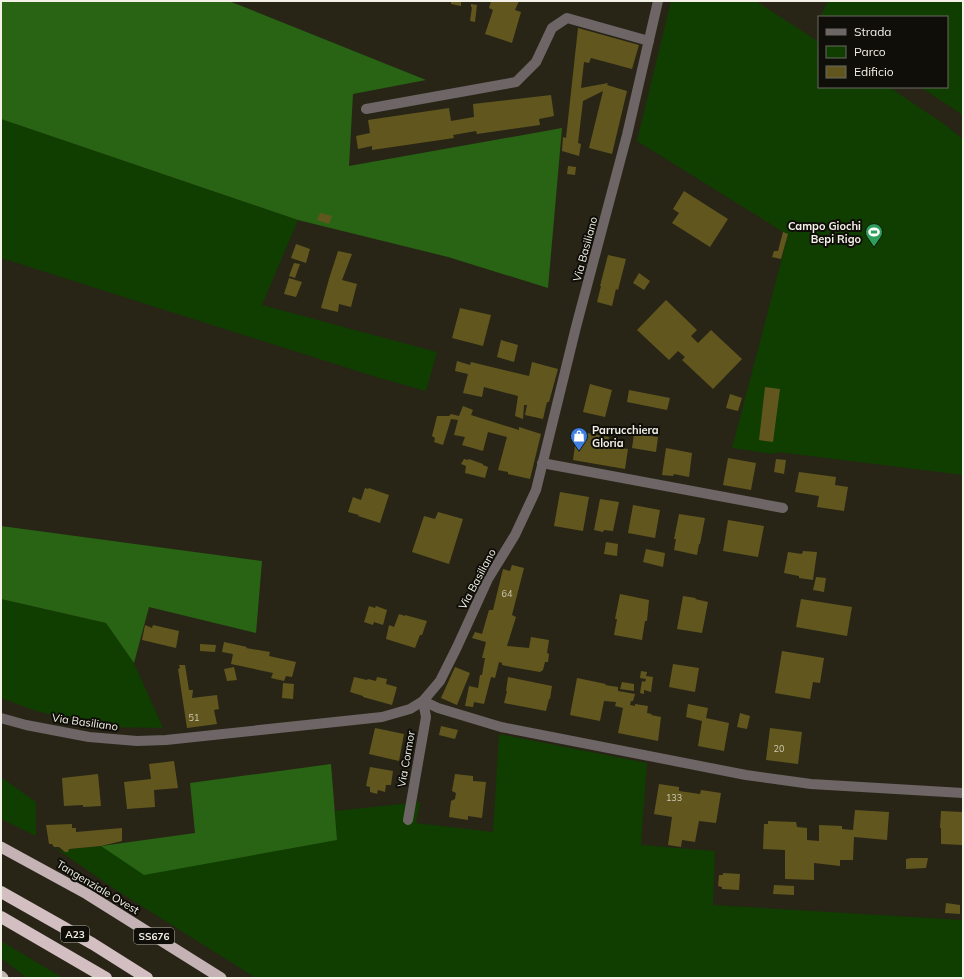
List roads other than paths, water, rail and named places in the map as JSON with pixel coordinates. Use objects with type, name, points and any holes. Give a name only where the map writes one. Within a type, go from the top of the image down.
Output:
[{"type":"highway","name":"Tangenziale Ovest","points":[[1,847],[87,894],[222,978]]},
{"type":"highway","name":"A23","points":[[1,892],[93,944],[147,978]]},
{"type":"highway","name":"A23","points":[[1,917],[106,978]]},
{"type":"street","name":"Via Basiliano","points":[[1,718],[26,726],[89,737],[137,741],[166,740],[382,717],[410,709],[423,702],[440,680],[488,579],[515,535],[536,490],[576,327],[627,135],[658,1]]},
{"type":"street","points":[[366,109],[516,82],[536,62],[552,28],[567,18],[649,41]]},
{"type":"street","points":[[542,463],[783,508]]},
{"type":"street","points":[[423,702],[500,727],[746,775],[811,784],[963,794]]},
{"type":"street","name":"Via Cormor","points":[[408,820],[426,717],[423,702]]},
{"type":"place","name":"Campo Giochi Bepi Rigo","points":[[874,247]]},
{"type":"place","name":"Parrucchiera Gloria","points":[[579,451]]}]
